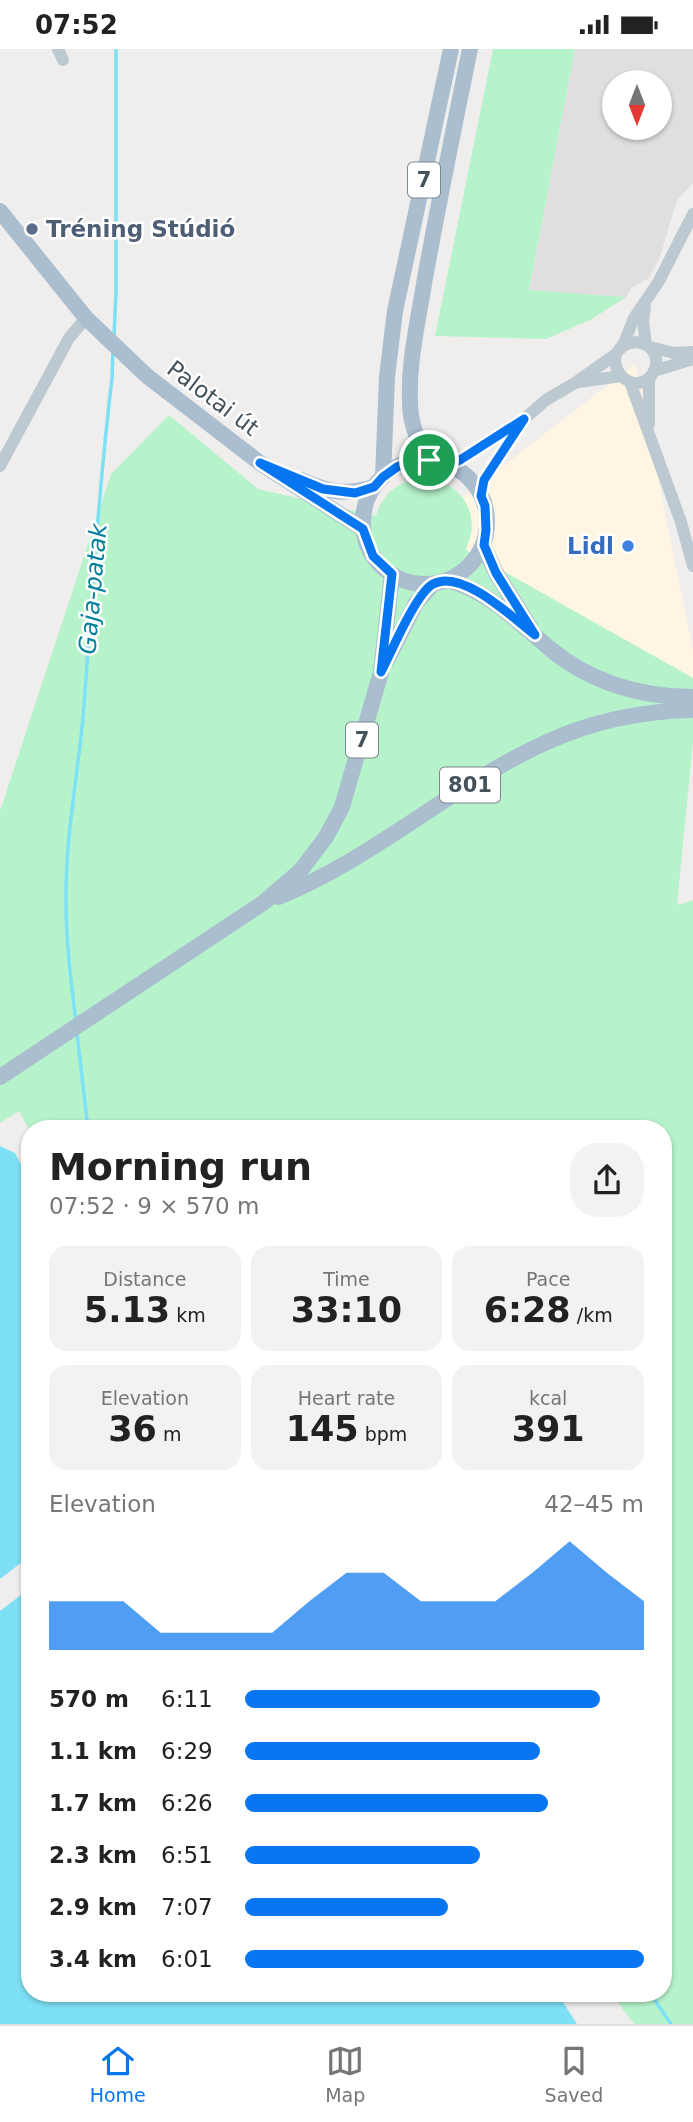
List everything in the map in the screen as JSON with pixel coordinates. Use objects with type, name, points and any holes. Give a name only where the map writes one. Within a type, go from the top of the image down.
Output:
[{"type":"main road","name":"7","points":[[363,529],[365,506],[379,482],[390,342],[402,276],[451,49]]},
{"type":"main road","name":"7","points":[[429,460],[422,449],[412,418],[414,342],[438,204],[470,49]]},
{"type":"main road","points":[[0,211],[90,322]]},
{"type":"main road","name":"Palotai út","points":[[90,322],[139,370],[260,463],[363,529]]},
{"type":"main road","points":[[379,482],[397,467],[429,460],[449,465],[467,476],[481,496],[486,517],[484,545],[496,573],[535,635]]},
{"type":"main road","name":"Palotai út","points":[[260,463],[323,489],[355,493],[379,482]]},
{"type":"main road","points":[[363,529],[373,556],[392,574],[411,583],[459,583],[481,594],[571,664],[610,683],[650,695],[693,697]]},
{"type":"main road","name":"7","points":[[381,672],[416,603],[440,582],[470,565],[484,545]]},
{"type":"main road","name":"7","points":[[0,1077],[263,903],[301,870],[336,820],[348,789],[381,672],[392,574]]},
{"type":"main road","name":"801","points":[[263,903],[309,885],[337,870],[489,773],[549,741],[582,728],[631,716],[693,710]]},
{"type":"street","points":[[693,214],[659,281],[634,318],[618,351],[615,366],[625,379],[649,431],[681,522],[693,566]]},
{"type":"street","points":[[647,302],[643,321],[644,339],[656,358],[652,374],[649,431]]},
{"type":"street","points":[[0,466],[69,338],[90,322]]},
{"type":"street","points":[[449,465],[524,419],[546,400],[575,383],[629,342],[635,341],[674,353],[693,352]]},
{"type":"street","points":[[575,383],[625,379],[636,383],[693,359]]},
{"type":"street","points":[[481,496],[484,480],[524,419]]},
{"type":"shaded area","points":[[575,49],[693,49],[693,183],[677,200],[660,257],[649,278],[632,287],[626,297],[529,291]]},
{"type":"shaded area","points":[[635,364],[693,651],[693,678],[424,527]]},
{"type":"green space","points":[[493,49],[575,49],[529,290],[626,297],[592,319],[546,339],[435,336]]},
{"type":"green space","points":[[169,415],[258,489],[376,516],[385,497],[399,485],[416,480],[433,480],[449,486],[462,497],[470,514],[471,534],[466,550],[693,678],[693,742],[677,905],[693,900],[693,2024],[634,2024],[618,2002],[672,2002],[672,1120],[24,1120],[19,1111],[0,1123],[0,811],[111,474]]},
{"type":"water","points":[[0,1146],[15,1153],[21,1165],[21,1563],[0,1579]]},
{"type":"water","points":[[21,1595],[21,2002],[563,2002],[577,2024],[0,2024],[0,1611]]},
{"type":"waterway","name":"Gaja-patak","points":[[114,336],[116,49]]},
{"type":"waterway","name":"Gaja-patak","points":[[76,1022],[68,947],[66,877],[82,730],[113,350]]},
{"type":"waterway","name":"Gaja-patak","points":[[77,1033],[87,1120]]},
{"type":"waterway","name":"Gaja-patak","points":[[656,2002],[671,2024]]},
{"type":"place","name":"Tréning Stúdió","points":[[32,229]]},
{"type":"place","name":"Lidl","points":[[628,546]]},
{"type":"route","points":[[524,419],[484,480],[481,496],[485,506],[484,545],[487,555],[535,635],[470,587],[447,580],[433,584],[416,603],[381,672],[392,574],[373,556],[363,529],[260,463],[323,489],[355,493],[374,487],[397,467],[429,460],[449,465],[524,419]]}]
